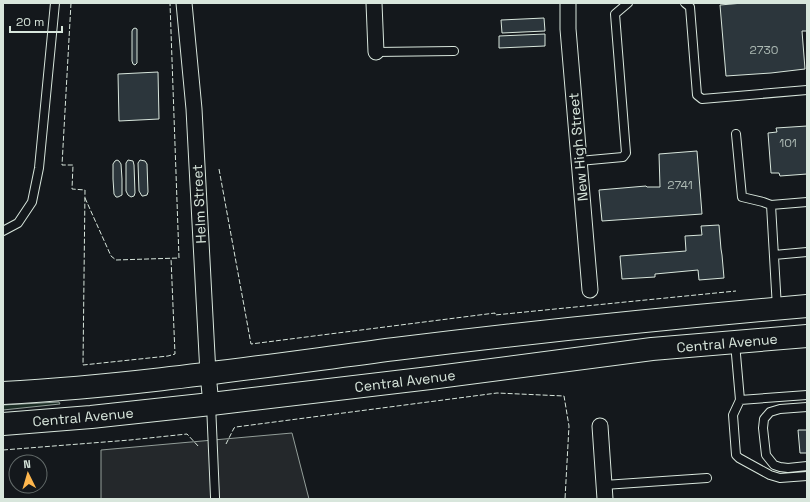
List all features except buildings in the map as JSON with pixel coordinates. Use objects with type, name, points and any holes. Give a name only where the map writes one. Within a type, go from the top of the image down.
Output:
[{"type":"main road","points":[[3,393],[46,391],[208,374],[489,337],[740,311],[807,306]]},
{"type":"main road","name":"Central Avenue","points":[[3,424],[91,417],[211,404],[430,378],[645,350],[807,336]]},
{"type":"street","name":"Helm Street","points":[[184,3],[194,110],[208,374],[211,404]]},
{"type":"street","points":[[374,3],[376,52]]},
{"type":"street","name":"New High Street","points":[[568,3],[568,29],[590,290]]},
{"type":"street","points":[[600,426],[604,492]]},
{"type":"lane","points":[[3,231],[18,223],[32,202],[39,168],[55,3]]},
{"type":"lane","points":[[579,161],[623,157],[626,153],[615,14],[628,3]]},
{"type":"lane","points":[[689,4],[697,95],[702,99],[807,90]]},
{"type":"lane","points":[[376,52],[454,51]]},
{"type":"lane","points":[[736,134],[742,198],[771,205],[807,202]]},
{"type":"lane","points":[[771,205],[777,308]]},
{"type":"lane","points":[[774,255],[807,252]]},
{"type":"lane","points":[[735,342],[740,400],[733,415],[736,455],[770,475],[780,478],[807,476]]},
{"type":"lane","points":[[740,400],[807,395]]},
{"type":"lane","points":[[211,404],[214,499]]},
{"type":"lane","points":[[807,407],[780,409],[770,412],[764,419],[763,428],[766,455],[774,465],[788,468],[807,466]]},
{"type":"lane","points":[[604,492],[707,478]]},
{"type":"green space","points":[[59,402],[60,404],[3,410],[3,405]]},
{"type":"shaded area","points":[[292,433],[309,499],[101,499],[101,450]]},
{"type":"fence","points":[[71,3],[62,165],[73,165],[72,189],[85,190],[83,365],[175,354],[171,258]]},
{"type":"fence","points":[[85,198],[111,256],[116,260],[179,258],[170,3]]},
{"type":"fence","points":[[219,169],[251,344],[495,313],[495,315],[736,291]]},
{"type":"fence","points":[[226,444],[234,428],[236,427],[497,393],[564,396],[569,426],[565,499]]},
{"type":"fence","points":[[3,450],[187,434],[199,447]]}]
